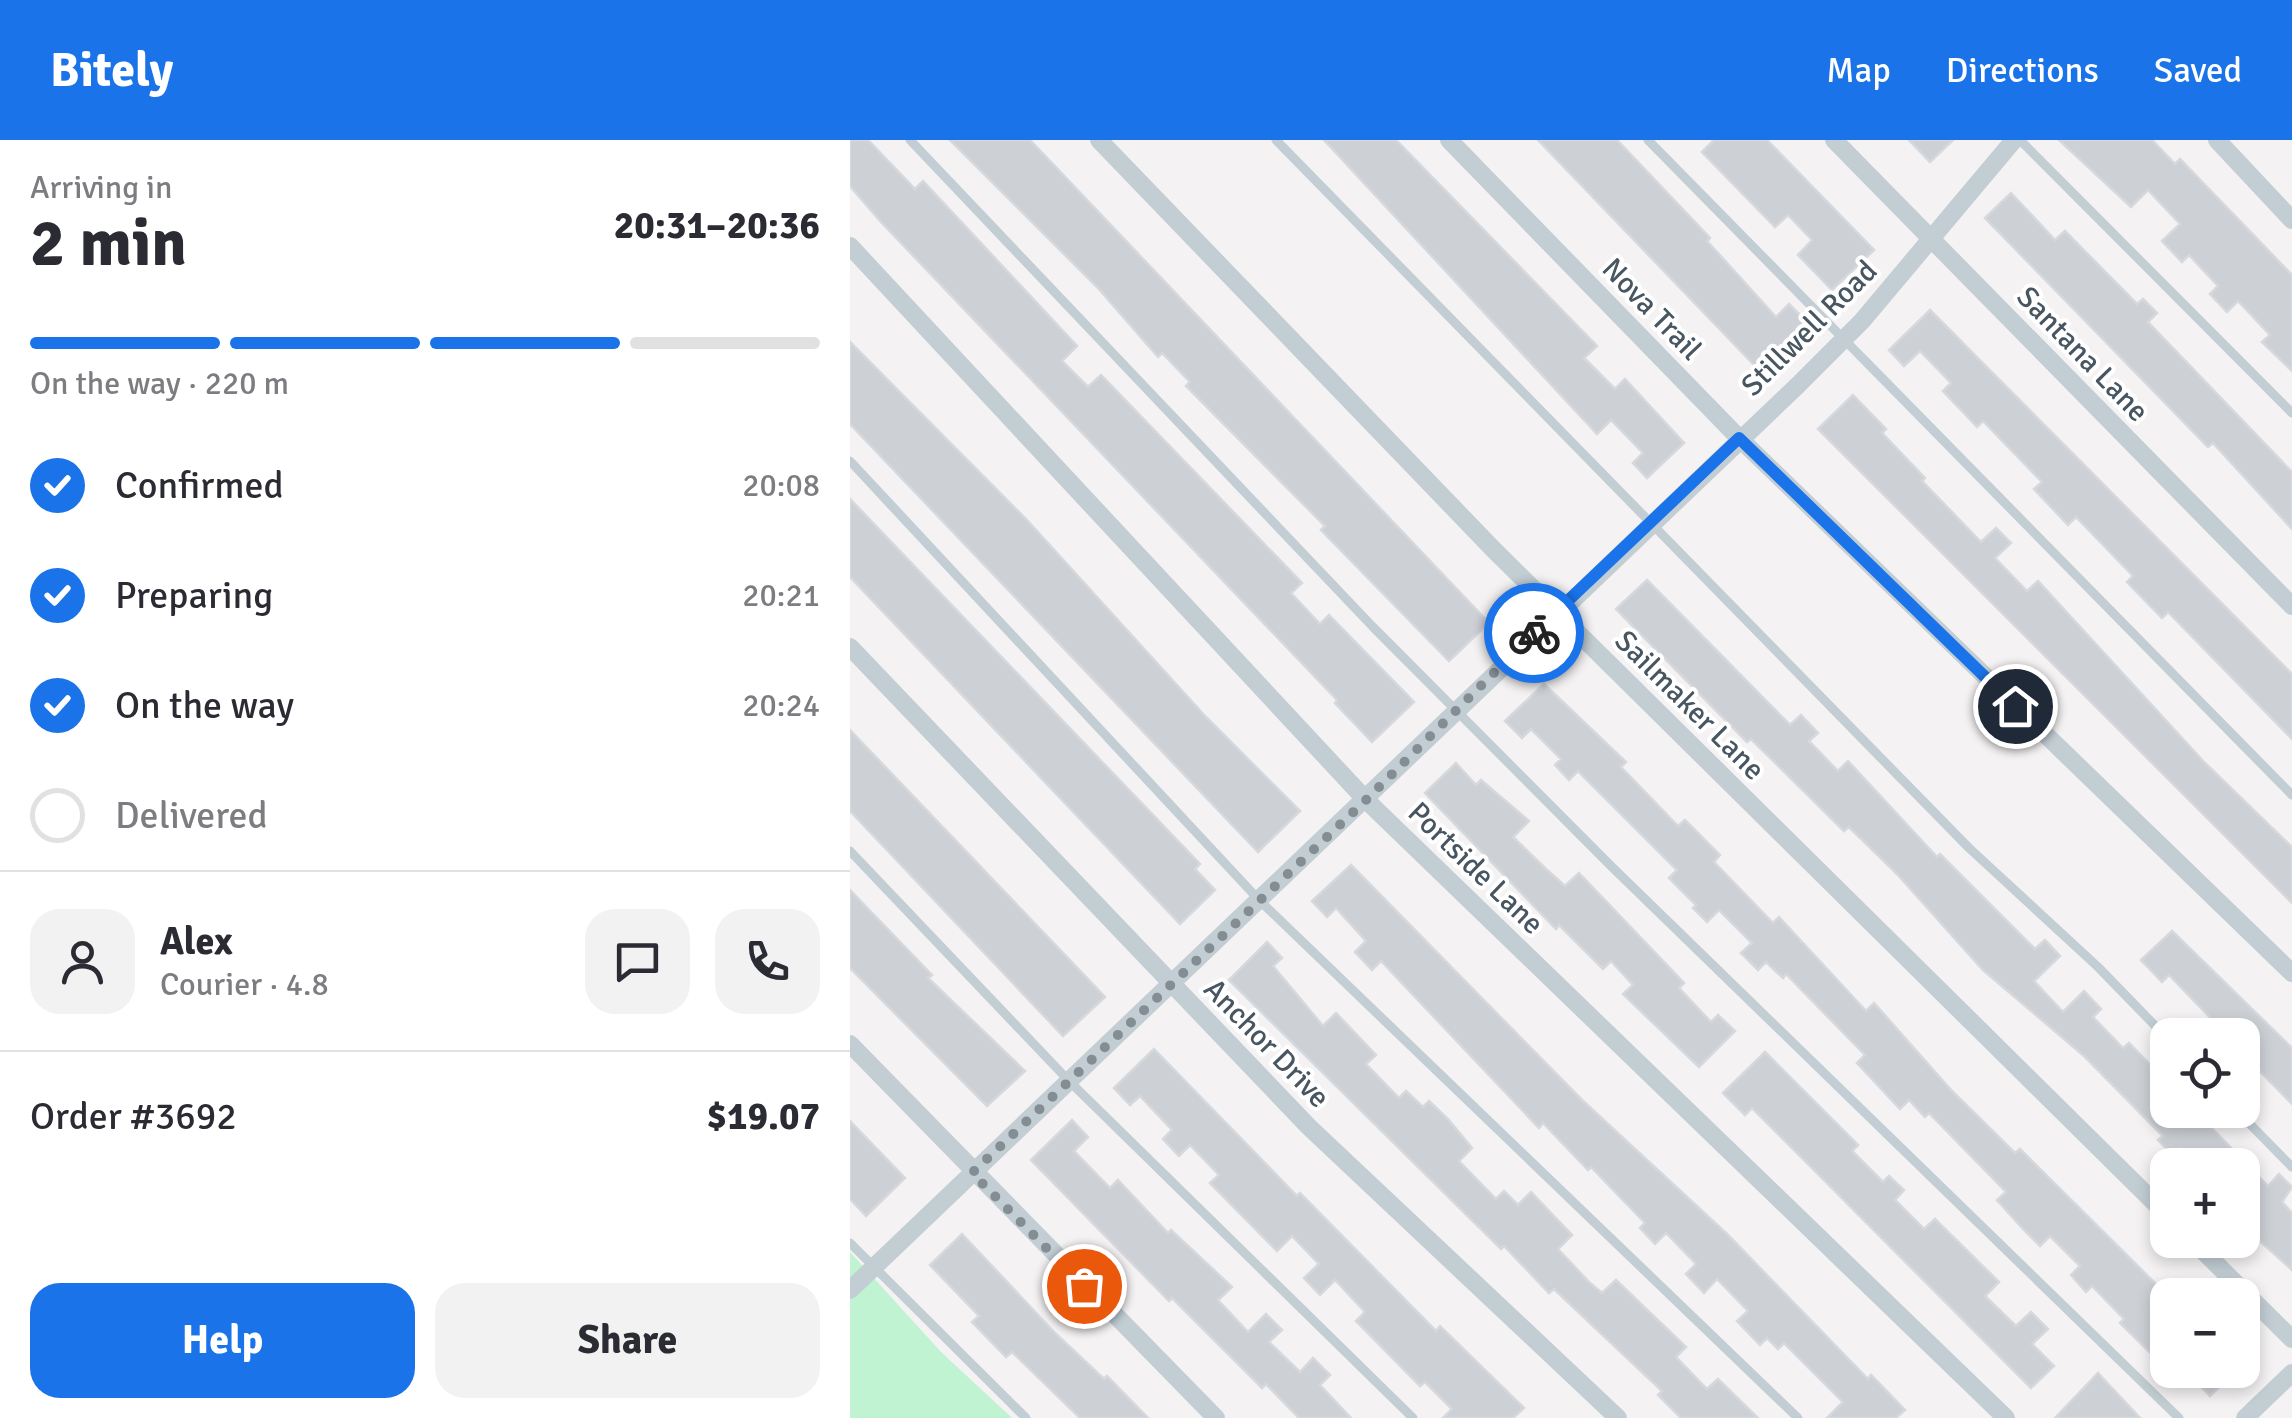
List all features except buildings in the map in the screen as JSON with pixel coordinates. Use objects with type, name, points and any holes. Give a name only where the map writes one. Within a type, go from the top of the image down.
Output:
[{"type":"street","name":"Sailmaker Lane","points":[[1098,140],[1556,611],[2150,1198]]},
{"type":"street","name":"Nova Trail","points":[[1449,140],[1739,438],[2292,973]]},
{"type":"street","name":"Santana Lane","points":[[1834,140],[2292,606]]},
{"type":"street","name":"Stillwell Road","points":[[850,1290],[1842,340],[2017,140]]},
{"type":"street","points":[[2217,140],[2292,220]]},
{"type":"street","name":"Portside Lane","points":[[850,246],[1366,800],[2006,1418]]},
{"type":"street","name":"Anchor Drive","points":[[850,647],[1309,1127],[1618,1418]]},
{"type":"street","points":[[850,1044],[972,1173],[1216,1418]]},
{"type":"street","points":[[2210,1258],[2292,1338]]},
{"type":"street","points":[[2245,1418],[2292,1374]]},
{"type":"lane","points":[[910,140],[1456,711],[1895,1145],[1969,1210],[2179,1418]]},
{"type":"lane","points":[[1276,140],[1968,848],[2098,967],[2150,1020]]},
{"type":"lane","points":[[1648,140],[2292,795]]},
{"type":"lane","points":[[2017,140],[2292,413]]},
{"type":"lane","points":[[850,462],[1260,900],[1798,1418]]},
{"type":"lane","points":[[850,851],[1069,1081],[1414,1418]]},
{"type":"lane","points":[[2254,1128],[2292,1167]]},
{"type":"lane","points":[[850,1242],[1026,1418]]},
{"type":"green space","points":[[850,1252],[941,1352],[1012,1418],[850,1418]]},
{"type":"way so far","points":[[1084,1286],[972,1173],[1366,800],[1534,633]]},
{"type":"route","points":[[1534,633],[1739,438],[2015,706]]}]
